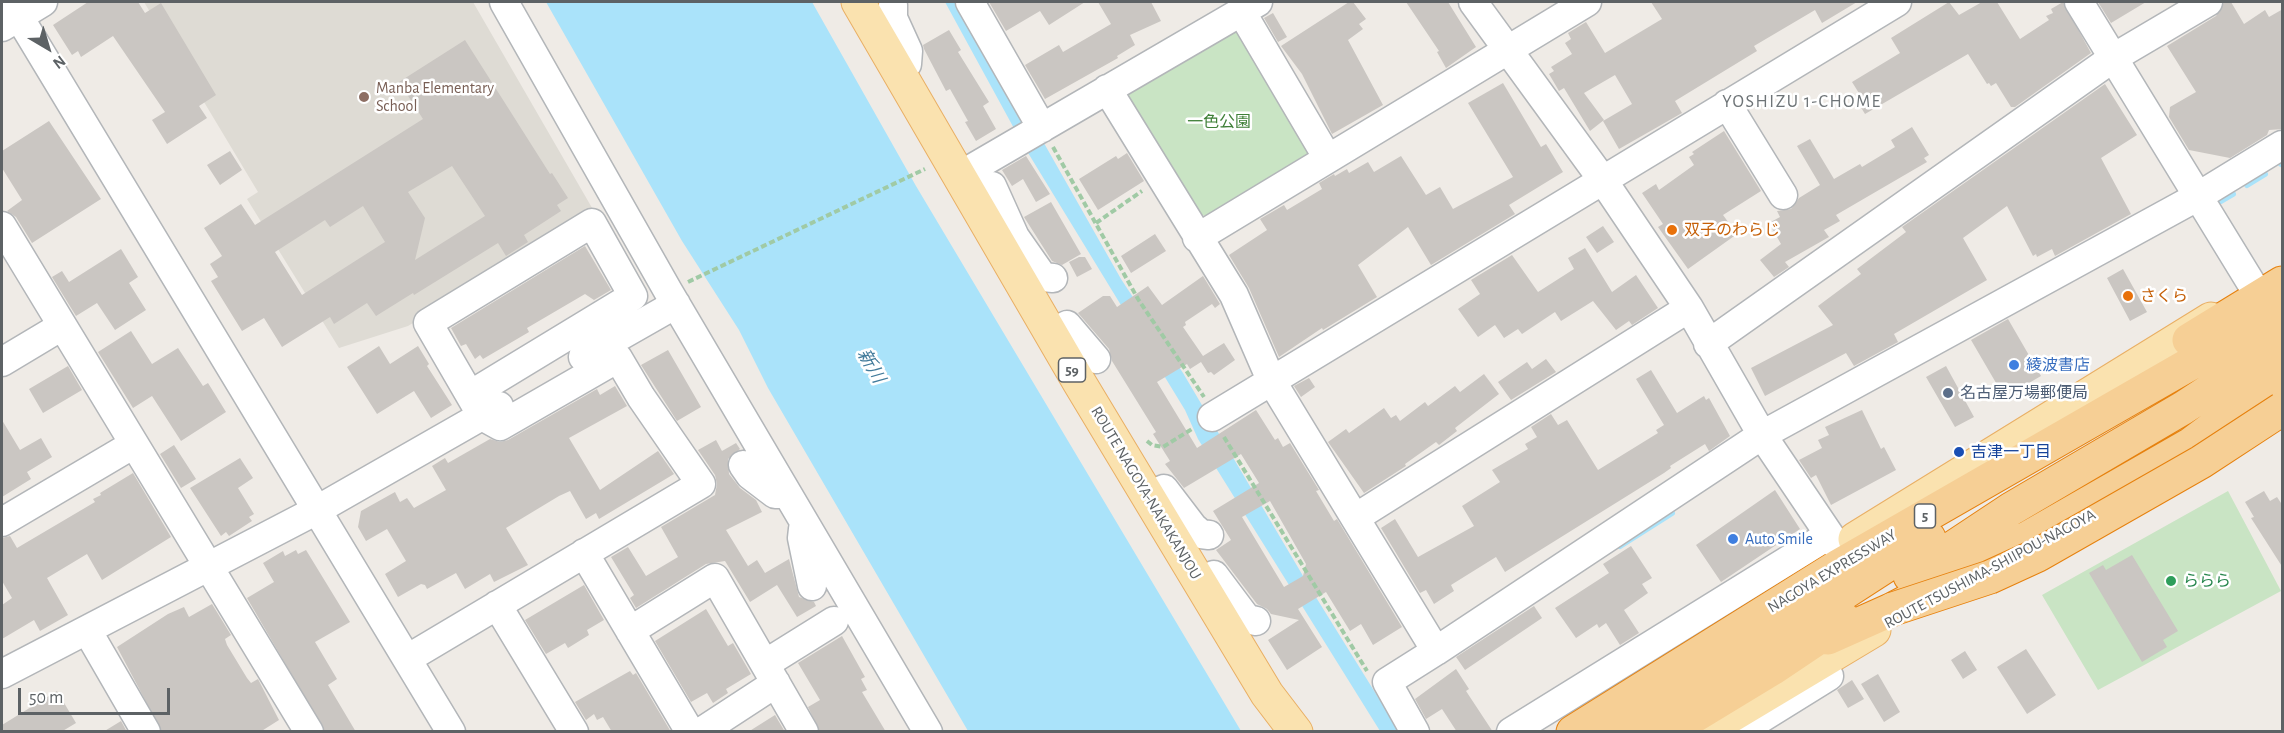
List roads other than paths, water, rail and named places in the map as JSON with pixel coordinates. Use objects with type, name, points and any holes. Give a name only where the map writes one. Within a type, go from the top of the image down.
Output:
[{"type":"highway","points":[[1836,550],[2091,402],[2274,283]]},
{"type":"highway","points":[[1772,669],[1994,520],[2183,408],[2278,324]]},
{"type":"highway","points":[[1624,732],[1795,625],[2007,486],[2278,324]]},
{"type":"highway","name":"NAGOYA EXPRESSWAY","points":[[1574,732],[1836,550],[2278,324]]},
{"type":"highway","points":[[1897,612],[2191,444],[2283,376]]},
{"type":"highway","points":[[1668,732],[1828,638],[1990,577],[2038,555],[2201,462],[2283,409]]},
{"type":"main road","name":"ROUTE NAGOYA-NAKAKANJOU","points":[[858,2],[959,176],[1007,241],[1051,333],[1148,496],[1267,694],[1296,732]]},
{"type":"main road","name":"ROUTE TSUSHIMA-SHIIPOU-NAGOYA","points":[[1704,732],[1897,612],[2283,416]]},
{"type":"main road","points":[[1555,732],[1836,550]]},
{"type":"street","points":[[43,2],[10,15],[317,510],[451,732]]},
{"type":"street","points":[[504,2],[676,296],[722,382],[928,732]]},
{"type":"street","points":[[970,2],[1035,120],[1030,135]]},
{"type":"street","points":[[1473,2],[1602,179],[1689,308],[1762,435],[1836,550],[1511,732]]},
{"type":"street","points":[[1197,238],[1327,157],[1587,2]]},
{"type":"street","points":[[1206,420],[1897,2]]},
{"type":"street","points":[[2079,2],[2198,197],[2274,283]]},
{"type":"street","points":[[1708,344],[2113,58],[2208,2]]},
{"type":"street","points":[[893,5],[893,18],[908,51],[907,64],[898,71]]},
{"type":"street","points":[[959,176],[1250,6],[1327,157]]},
{"type":"street","points":[[1107,89],[1234,295],[1271,380],[1436,651]]},
{"type":"street","points":[[1727,104],[1783,195]]},
{"type":"street","points":[[1415,732],[1387,682],[1762,435],[2198,197],[2283,145]]},
{"type":"street","points":[[993,186],[1007,241],[1043,277],[1053,278]]},
{"type":"street","points":[[2,674],[317,510],[476,405],[633,296],[592,223],[428,322],[476,405],[500,426],[618,358],[641,397],[701,484],[407,658]]},
{"type":"street","points":[[2,226],[309,732]]},
{"type":"street","points":[[476,405],[676,296]]},
{"type":"street","points":[[1355,518],[1689,308]]},
{"type":"street","points":[[1051,333],[1067,325],[1096,359]]},
{"type":"street","points":[[2,362],[62,326]]},
{"type":"street","points":[[722,382],[730,437]]},
{"type":"street","points":[[2,522],[134,444]]},
{"type":"street","points":[[743,465],[750,475],[775,494],[788,494]]},
{"type":"street","points":[[1148,496],[1164,489],[1193,527],[1201,534],[1209,535]]},
{"type":"street","points":[[804,521],[802,538],[812,586]]},
{"type":"street","points":[[584,553],[690,732]]},
{"type":"street","points":[[1199,581],[1214,575],[1247,619],[1256,621]]},
{"type":"street","points":[[630,631],[716,578],[804,732]]},
{"type":"street","points":[[497,605],[574,732]]},
{"type":"street","points":[[1738,732],[1858,658],[1897,612]]},
{"type":"street","points":[[701,732],[834,621]]},
{"type":"street","points":[[87,630],[146,732]]},
{"type":"water","name":"新川","points":[[546,2],[812,2],[916,186],[1241,731],[968,731],[768,388],[739,330],[682,241]]},
{"type":"water","points":[[945,2],[964,2],[1121,279],[1183,373],[1309,586],[1399,731],[1380,731],[1198,439],[1185,410],[1022,143]]},
{"type":"waterway","points":[[2247,185],[2265,174]]},
{"type":"waterway","points":[[2221,201],[2233,194]]},
{"type":"waterway","points":[[1620,546],[1672,513]]},
{"type":"place","name":"Manba Elementary School","points":[[364,97]]},
{"type":"place","name":"双子のわらじ","points":[[1672,230]]},
{"type":"place","name":"さくら","points":[[2128,296]]},
{"type":"place","name":"綾波書店","points":[[2014,365]]},
{"type":"place","name":"名古屋万場郵便局","points":[[1948,393]]},
{"type":"place","name":"吉津一丁目","points":[[1959,452]]},
{"type":"place","name":"Auto Smile","points":[[1733,539]]},
{"type":"place","name":"ららら","points":[[2171,581]]},
{"type":"district","name":"YOSHIZU 1-CHOME","points":[[1802,102]]},
{"type":"park label","name":"一色公園","points":[[1219,122]]}]
